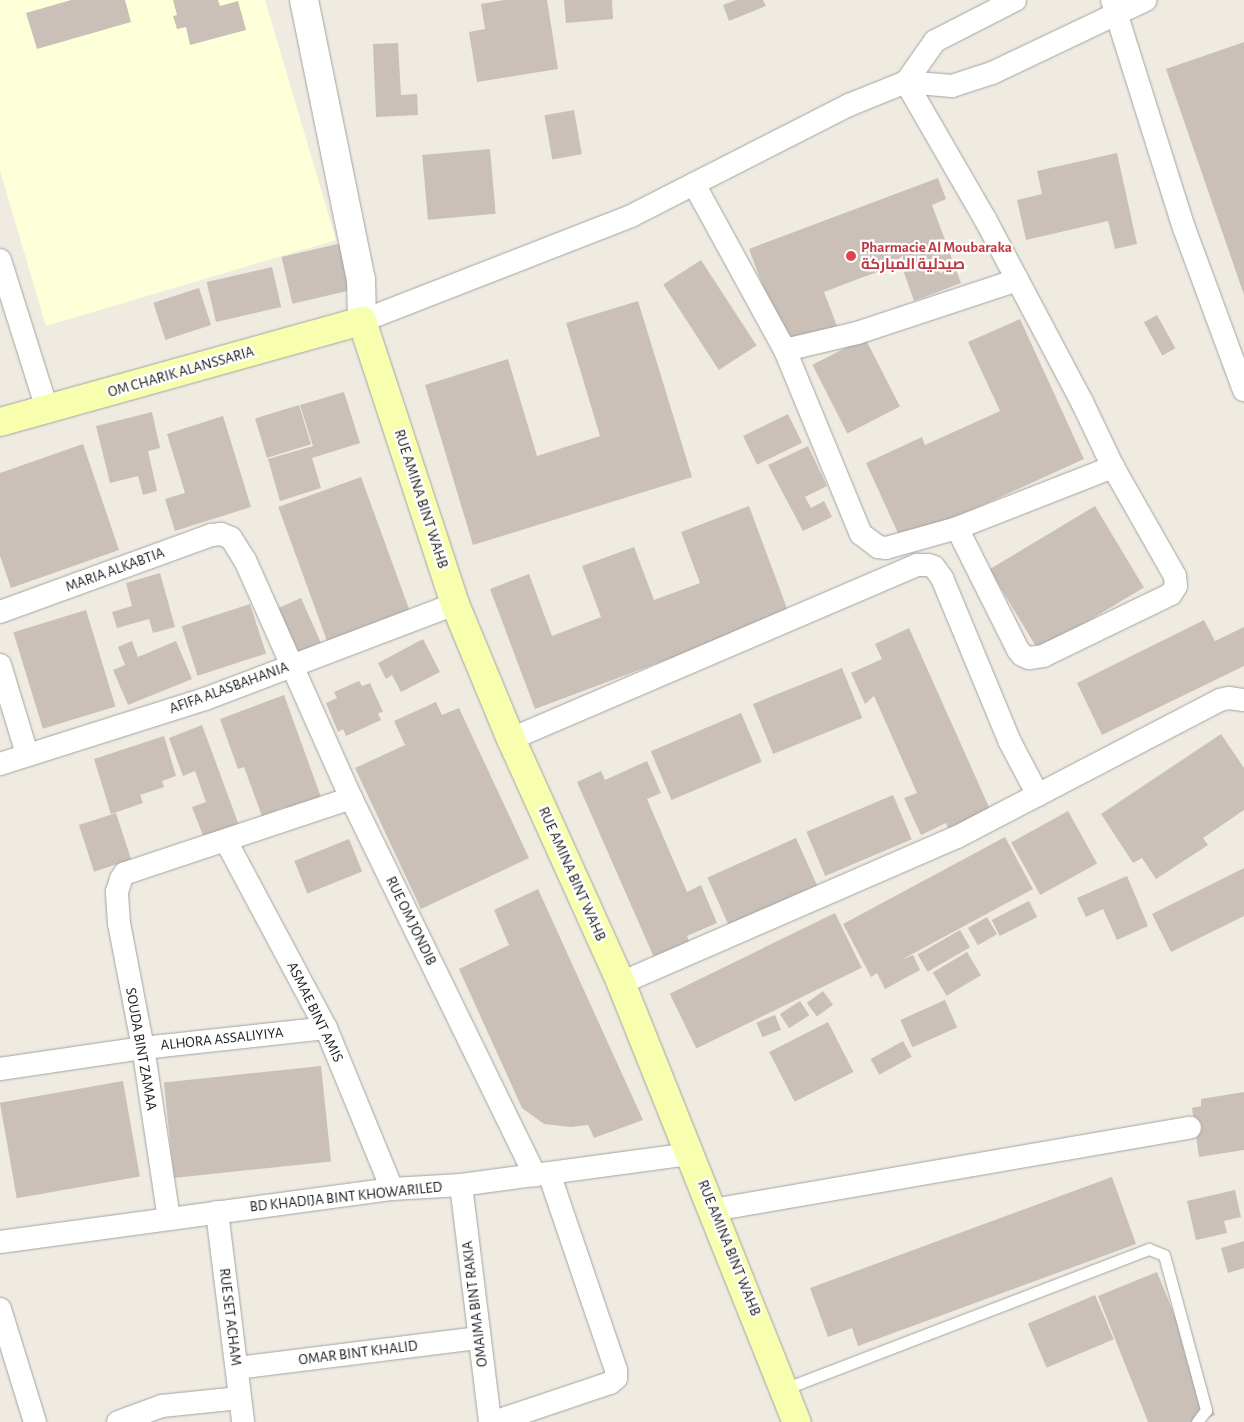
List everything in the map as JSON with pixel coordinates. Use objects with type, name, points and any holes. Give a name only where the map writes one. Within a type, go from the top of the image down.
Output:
[{"type":"main road","name":"OM CHARIK ALANSSARIA","points":[[0,422],[362,321]]},
{"type":"main road","name":"RUE AMINA BINT WAHB","points":[[362,321],[455,604],[511,739],[621,983],[692,1154],[797,1422]]},
{"type":"street","points":[[304,0],[362,279],[362,321],[631,216],[850,105],[906,82],[952,86],[992,72],[1114,8],[1146,0]]},
{"type":"street","points":[[906,82],[935,41],[1016,0]]},
{"type":"street","points":[[1114,8],[1184,228],[1244,390]]},
{"type":"street","points":[[906,82],[934,128],[1017,280],[1082,402],[1113,467],[1175,576],[1176,586],[1171,594],[1044,656],[1029,658],[1022,655],[1018,650],[957,528]]},
{"type":"street","points":[[694,184],[785,350],[862,534],[866,539],[878,547],[886,548],[957,528],[1113,467]]},
{"type":"street","points":[[0,260],[47,409]]},
{"type":"street","points":[[785,350],[856,333],[1017,280]]},
{"type":"street","name":"MARIA ALKABTIA","points":[[0,612],[212,535],[221,534],[230,538]]},
{"type":"street","name":"RUE OM JONDIB","points":[[230,538],[246,560],[350,798],[542,1174],[616,1370],[616,1378],[610,1383],[494,1422]]},
{"type":"street","points":[[511,739],[922,564],[934,567],[942,578],[1010,742],[1038,795]]},
{"type":"street","name":"AFIFA ALASBAHANIA","points":[[0,764],[205,699],[455,604]]},
{"type":"street","points":[[0,665],[27,754]]},
{"type":"street","points":[[621,983],[957,837],[1220,700],[1229,698],[1244,700]]},
{"type":"street","points":[[226,841],[350,798]]},
{"type":"street","name":"SOUDA BINT ZAMAA","points":[[169,1219],[143,1048],[119,923],[117,892],[125,873],[226,841]]},
{"type":"street","name":"ASMAE BINT AMIS","points":[[226,841],[326,1028],[392,1189]]},
{"type":"street","name":"ALHORA ASSALIYIYA","points":[[0,1069],[143,1048],[326,1028]]},
{"type":"street","points":[[714,1210],[1190,1128]]},
{"type":"street","name":"BD KHADIJA BINT KHOWARILED","points":[[0,1242],[392,1189],[461,1185],[692,1154]]},
{"type":"street","name":"OMAIMA BINT RAKIA","points":[[461,1185],[478,1338],[490,1422]]},
{"type":"street","name":"RUE SET ACHAM","points":[[217,1212],[244,1422]]},
{"type":"street","points":[[0,1309],[36,1422]]},
{"type":"street","name":"OMAR BINT KHALID","points":[[237,1368],[478,1338]]},
{"type":"street","points":[[118,1422],[162,1406],[240,1398]]},
{"type":"lane","points":[[784,1389],[1149,1248],[1164,1254],[1206,1410],[1197,1422]]},
{"type":"shaded area","points":[[0,0],[265,0],[336,240],[46,326],[0,171]]},
{"type":"building","points":[[71,0],[125,0],[131,22],[37,49],[26,13]]},
{"type":"building","points":[[173,0],[218,0],[220,6],[238,1],[246,30],[190,45],[186,27],[177,29],[173,16],[177,15]]},
{"type":"building","points":[[504,0],[547,0],[558,69],[477,82],[469,32],[485,29],[481,4]]},
{"type":"building","points":[[564,0],[612,0],[613,19],[566,23]]},
{"type":"building","points":[[736,0],[763,0],[766,6],[729,21],[723,5]]},
{"type":"building","points":[[1244,42],[1244,295],[1166,69]]},
{"type":"building","points":[[398,43],[401,95],[417,94],[418,115],[376,117],[373,44]]},
{"type":"building","points":[[574,110],[582,154],[552,160],[544,115]]},
{"type":"building","points":[[490,149],[496,214],[428,220],[422,155]]},
{"type":"building","points":[[1117,153],[1137,244],[1115,249],[1108,221],[1026,240],[1017,200],[1042,194],[1037,171]]},
{"type":"building","name":"Pharmacie Al Moubaraka صيدلية المباركة","points":[[938,178],[946,199],[932,205],[961,283],[914,301],[901,264],[866,276],[824,292],[837,326],[785,346],[749,249]]},
{"type":"building","points":[[342,243],[353,290],[292,304],[282,257]]},
{"type":"building","points":[[701,260],[757,346],[719,370],[663,285]]},
{"type":"building","points":[[272,267],[281,307],[216,322],[207,282]]},
{"type":"building","points":[[199,288],[211,325],[165,340],[153,303]]},
{"type":"building","points":[[638,301],[692,477],[473,545],[425,385],[508,359],[537,456],[600,436],[566,323]]},
{"type":"building","points":[[1157,315],[1175,348],[1162,356],[1144,322]]},
{"type":"building","points":[[1020,319],[1084,459],[902,542],[866,463],[922,437],[925,445],[1000,411],[968,342]]},
{"type":"building","points":[[865,338],[900,407],[847,433],[812,365]]},
{"type":"building","points":[[344,392],[360,443],[312,458],[321,488],[280,501],[268,459],[313,446],[300,405]]},
{"type":"building","points":[[299,405],[311,444],[267,458],[255,418]]},
{"type":"building","points":[[152,412],[160,448],[148,451],[157,491],[143,495],[138,476],[110,483],[96,426]]},
{"type":"building","points":[[788,414],[802,443],[757,465],[743,436]]},
{"type":"building","points":[[223,416],[251,507],[175,531],[165,499],[185,493],[167,434]]},
{"type":"building","points":[[83,444],[119,550],[11,588],[0,556],[0,473]]},
{"type":"building","points":[[808,446],[827,486],[805,497],[811,508],[824,501],[832,517],[803,531],[768,465]]},
{"type":"building","points":[[361,477],[413,619],[330,649],[278,507]]},
{"type":"building","points":[[749,506],[789,614],[535,709],[490,589],[529,574],[552,636],[601,617],[582,566],[634,547],[654,600],[700,583],[681,532]]},
{"type":"building","points":[[1095,506],[1144,587],[1038,651],[990,569]]},
{"type":"building","points":[[160,573],[175,627],[153,633],[149,619],[117,628],[112,612],[132,606],[126,583]]},
{"type":"building","points":[[301,598],[321,643],[293,655],[273,611]]},
{"type":"building","points":[[250,604],[266,653],[198,676],[182,626]]},
{"type":"building","points":[[86,610],[116,707],[43,729],[13,632]]},
{"type":"building","points":[[1204,620],[1215,641],[1244,627],[1244,666],[1102,735],[1077,683]]},
{"type":"building","points":[[909,628],[993,816],[949,830],[946,823],[921,835],[904,798],[917,793],[874,696],[865,704],[851,673],[882,659],[875,644]]},
{"type":"building","points":[[423,639],[440,672],[401,692],[392,675],[386,679],[378,663]]},
{"type":"building","points":[[132,641],[138,657],[176,641],[192,679],[128,705],[113,670],[125,665],[118,647]]},
{"type":"building","points":[[842,668],[862,718],[773,754],[753,704]]},
{"type":"building","points":[[359,681],[362,686],[370,683],[383,712],[378,713],[381,720],[346,736],[343,729],[338,732],[326,703],[337,698],[334,692]]},
{"type":"building","points":[[284,695],[322,800],[287,813],[285,807],[262,816],[244,767],[238,769],[220,719]]},
{"type":"building","points":[[436,702],[442,715],[459,708],[529,858],[421,909],[355,768],[405,745],[394,721]]},
{"type":"building","points":[[741,713],[762,762],[671,800],[651,751]]},
{"type":"building","points":[[202,725],[240,828],[205,841],[192,807],[206,802],[195,771],[183,776],[169,738]]},
{"type":"building","points":[[1221,734],[1244,768],[1244,810],[1203,838],[1208,845],[1156,879],[1142,858],[1133,863],[1101,814]]},
{"type":"building","points":[[164,736],[176,776],[162,781],[164,787],[140,795],[143,803],[111,814],[94,759]]},
{"type":"building","points":[[647,761],[661,793],[647,799],[687,892],[701,885],[717,923],[687,936],[691,946],[656,962],[577,782],[601,771],[605,780]]},
{"type":"building","points":[[893,795],[912,839],[825,876],[806,832]]},
{"type":"building","points":[[1068,811],[1097,863],[1040,895],[1011,843]]},
{"type":"building","points":[[116,813],[131,860],[94,872],[79,825]]},
{"type":"building","points":[[1005,837],[1033,889],[901,960],[913,955],[920,970],[885,989],[877,973],[871,977],[843,924]]},
{"type":"building","points":[[796,838],[817,886],[729,925],[707,877]]},
{"type":"building","points":[[349,839],[362,871],[307,894],[294,861]]},
{"type":"building","points":[[1244,868],[1244,916],[1171,952],[1152,914]]},
{"type":"building","points":[[1127,876],[1148,926],[1117,940],[1103,909],[1086,917],[1077,898]]},
{"type":"building","points":[[538,889],[643,1120],[594,1138],[588,1125],[571,1127],[544,1124],[522,1108],[459,969],[509,945],[494,910]]},
{"type":"building","points":[[1029,901],[1037,917],[1000,936],[992,920]]},
{"type":"building","points":[[835,913],[862,968],[696,1048],[670,994]]},
{"type":"building","points":[[987,917],[997,934],[978,945],[968,928]]},
{"type":"building","points":[[960,930],[970,947],[928,972],[918,954]]},
{"type":"building","points":[[967,952],[981,975],[947,996],[933,973]]},
{"type":"building","points":[[823,991],[833,1005],[817,1017],[807,1003]]},
{"type":"building","points":[[945,1000],[957,1027],[912,1047],[900,1020]]},
{"type":"building","points":[[800,1001],[809,1015],[789,1028],[780,1014]]},
{"type":"building","points":[[775,1015],[781,1030],[762,1037],[756,1022]]},
{"type":"building","points":[[828,1022],[853,1072],[795,1102],[769,1052]]},
{"type":"building","points":[[903,1041],[912,1057],[879,1075],[871,1059]]},
{"type":"building","points":[[321,1066],[331,1161],[174,1178],[164,1083]]},
{"type":"building","points":[[123,1081],[140,1177],[17,1198],[0,1103]]},
{"type":"building","points":[[1244,1092],[1244,1150],[1199,1157],[1192,1108],[1201,1106],[1201,1099]]},
{"type":"building","points":[[1112,1177],[1136,1244],[858,1346],[852,1328],[828,1337],[810,1288]]},
{"type":"building","points":[[1235,1190],[1241,1217],[1224,1221],[1227,1233],[1196,1240],[1187,1201]]},
{"type":"building","points":[[1244,1241],[1244,1268],[1228,1273],[1221,1248]]},
{"type":"building","points":[[1157,1272],[1215,1415],[1198,1422],[1148,1422],[1098,1296]]},
{"type":"building","points":[[1095,1295],[1114,1339],[1047,1368],[1028,1324]]},
{"type":"place","name":"Pharmacie Al Moubaraka صيدلية المباركة","points":[[851,256]]}]
